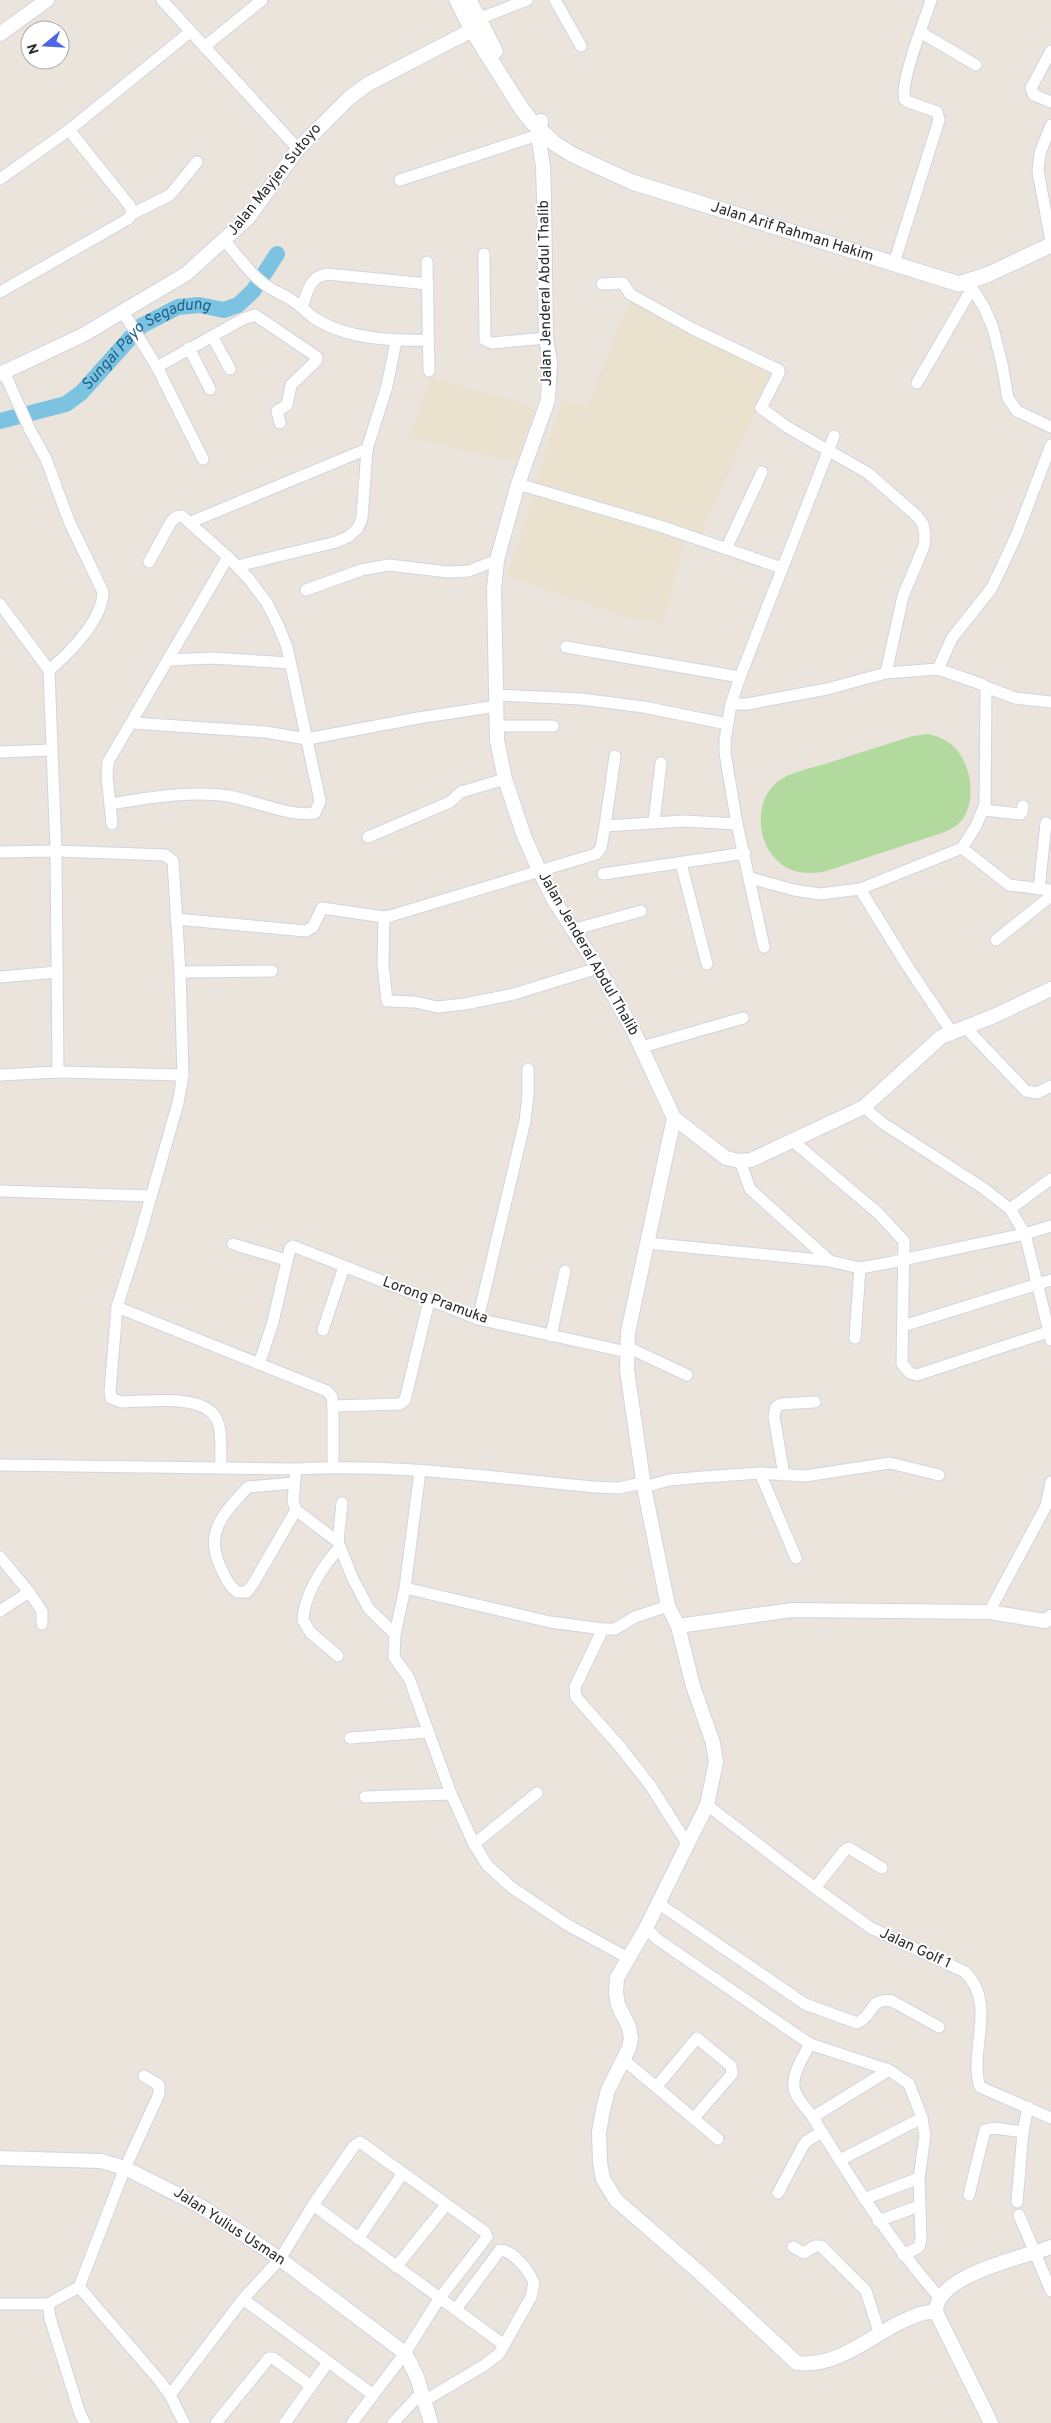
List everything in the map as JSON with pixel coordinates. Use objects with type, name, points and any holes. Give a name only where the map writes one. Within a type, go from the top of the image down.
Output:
[{"type":"main road","points":[[458,0],[475,25]]},
{"type":"main road","points":[[469,0],[475,25]]},
{"type":"main road","name":"Jalan Arif Rahman Hakim","points":[[475,25],[521,108],[539,128],[554,143],[573,155],[632,182],[903,262],[959,284],[969,286],[1051,244]]},
{"type":"main road","name":"Jalan Arif Rahman Hakim","points":[[947,278],[966,275],[1051,236]]},
{"type":"street","points":[[0,34],[47,0]]},
{"type":"street","points":[[162,0],[298,149]]},
{"type":"street","points":[[204,48],[262,0]]},
{"type":"street","points":[[475,25],[527,0]]},
{"type":"street","points":[[555,0],[575,32],[581,46]]},
{"type":"street","points":[[903,262],[939,120],[937,112],[909,102],[904,97],[912,56],[931,0]]},
{"type":"street","name":"Jalan Mayjen Sutoyo","points":[[2,373],[83,334],[126,317],[186,274],[225,241],[248,218],[298,149],[332,112],[355,93],[475,25]]},
{"type":"street","points":[[0,179],[69,130],[190,32]]},
{"type":"street","points":[[920,32],[976,66]]},
{"type":"street","points":[[1051,51],[1031,88],[1034,94],[1051,102]]},
{"type":"street","points":[[1051,126],[1040,153],[1038,172],[1051,236]]},
{"type":"street","points":[[400,180],[539,128]]},
{"type":"street","name":"Jalan Jenderal Abdul Thalib","points":[[539,128],[543,168],[546,338],[550,363],[548,400],[518,484],[497,560],[494,589],[497,726],[505,779],[524,836],[539,870],[554,902],[598,968],[642,1046],[674,1118]]},
{"type":"street","points":[[69,130],[130,206],[132,214]]},
{"type":"street","points":[[0,292],[128,219],[132,214],[170,195],[197,162]]},
{"type":"street","points":[[225,241],[253,274],[269,288],[328,326],[349,333],[396,340],[429,340]]},
{"type":"street","points":[[484,254],[485,340],[492,343],[546,338]]},
{"type":"street","points":[[427,262],[430,371]]},
{"type":"street","points":[[302,308],[314,279],[327,274],[428,284]]},
{"type":"street","points":[[602,284],[622,283],[630,294],[693,328],[779,370],[761,408],[868,473],[903,502],[923,524],[925,534],[924,546],[903,596],[886,673]]},
{"type":"street","points":[[917,383],[969,286],[984,307],[993,328],[1008,398],[1017,410],[1051,427]]},
{"type":"street","points":[[158,367],[189,348],[255,315],[316,356],[316,361],[291,385],[287,405],[277,410],[280,423]]},
{"type":"street","points":[[126,317],[158,367],[203,459]]},
{"type":"street","points":[[212,336],[230,369]]},
{"type":"street","points":[[236,566],[336,542],[348,537],[358,528],[362,518],[367,449],[387,386],[396,340]]},
{"type":"street","points":[[189,348],[210,389]]},
{"type":"street","points":[[2,373],[46,459],[69,521],[103,592],[103,602],[81,637],[70,653],[50,670]]},
{"type":"street","points":[[764,947],[745,853],[737,824],[726,754],[727,724],[740,677],[834,436]]},
{"type":"street","points":[[938,669],[952,638],[991,589],[1017,534],[1051,444]]},
{"type":"street","points":[[190,522],[367,449]]},
{"type":"street","points":[[726,549],[762,472]]},
{"type":"street","points":[[518,484],[660,526],[782,568]]},
{"type":"street","points":[[110,804],[172,795],[227,796],[302,813],[316,813],[320,801],[287,647],[267,602],[228,557],[182,516],[176,517],[171,522],[149,562]]},
{"type":"street","points":[[112,824],[108,762],[133,723],[228,557]]},
{"type":"street","points":[[306,590],[361,570],[389,565],[448,572],[469,571],[497,560]]},
{"type":"street","points":[[0,604],[50,670],[51,750],[56,851],[58,1072]]},
{"type":"street","points":[[566,647],[740,677]]},
{"type":"street","points":[[168,660],[212,658],[290,663]]},
{"type":"street","points":[[731,704],[747,704],[827,689],[886,673],[938,669],[1016,698],[1051,702]]},
{"type":"street","points":[[750,878],[794,890],[820,894],[860,889],[962,848],[984,810],[986,687]]},
{"type":"street","points":[[133,723],[264,732],[307,740],[496,701],[581,699],[644,707],[727,724]]},
{"type":"street","points":[[497,726],[553,726]]},
{"type":"street","points":[[0,752],[51,750]]},
{"type":"street","points":[[176,918],[230,922],[298,931],[310,930],[319,912],[327,907],[384,917],[596,854],[600,848],[605,826],[615,756]]},
{"type":"street","points":[[654,822],[661,762]]},
{"type":"street","points":[[368,837],[450,802],[461,792],[505,779]]},
{"type":"street","points":[[984,810],[1020,814],[1023,806]]},
{"type":"street","points":[[605,826],[654,822],[737,824]]},
{"type":"street","points":[[962,848],[1009,885],[1045,889],[1046,823]]},
{"type":"street","points":[[0,852],[56,851],[170,857],[175,867],[182,1075],[178,1103],[140,1235],[117,1306],[110,1392],[111,1398],[121,1402],[196,1403],[210,1410],[216,1418],[219,1428],[221,1467]]},
{"type":"street","points":[[603,874],[745,853]]},
{"type":"street","points":[[681,863],[707,964]]},
{"type":"street","points":[[860,889],[908,967],[951,1031]]},
{"type":"street","points":[[996,940],[1051,896]]},
{"type":"street","points":[[572,930],[641,911]]},
{"type":"street","points":[[384,917],[383,965],[387,1001],[415,1002],[437,1007],[465,1004],[514,994],[598,968]]},
{"type":"street","points":[[180,972],[272,971]]},
{"type":"street","points":[[0,976],[57,972]]},
{"type":"street","points":[[936,2312],[926,2311],[880,2332],[840,2356],[825,2362],[811,2365],[797,2363],[700,2273],[616,2200],[603,2180],[599,2132],[608,2090],[629,2048],[630,2033],[618,2004],[616,1992],[617,1978],[646,1928],[707,1805],[716,1762],[713,1743],[694,1686],[678,1626],[668,1606],[644,1485],[627,1370],[627,1349],[647,1243],[674,1118],[726,1158],[740,1161],[751,1160],[794,1142],[864,1107],[942,1036],[951,1031],[965,1028],[1051,988]]},
{"type":"street","points":[[642,1046],[743,1018]]},
{"type":"street","points":[[965,1028],[1026,1091],[1037,1093],[1051,1086]]},
{"type":"street","points":[[478,1319],[525,1121],[528,1069]]},
{"type":"street","points":[[0,1075],[58,1072],[182,1075]]},
{"type":"street","points":[[794,1142],[878,1214],[904,1241],[902,1364],[910,1373],[914,1375],[1050,1334],[1025,1234],[1010,1209],[983,1188],[881,1122],[864,1107]]},
{"type":"street","points":[[740,1161],[750,1189],[830,1261]]},
{"type":"street","points":[[1010,1209],[1051,1179]]},
{"type":"street","points":[[0,1191],[151,1196]]},
{"type":"street","points":[[647,1243],[830,1261],[860,1268],[1025,1234],[1051,1226]]},
{"type":"street","points":[[233,1244],[286,1260],[273,1322],[258,1364]]},
{"type":"street","name":"Lorong Pramuka","points":[[286,1260],[290,1248],[295,1246],[478,1319],[551,1336],[627,1349],[687,1375]]},
{"type":"street","points":[[323,1330],[344,1267]]},
{"type":"street","points":[[855,1338],[860,1268]]},
{"type":"street","points":[[551,1336],[565,1271]]},
{"type":"street","points":[[903,1326],[1051,1280]]},
{"type":"street","points":[[333,1406],[400,1404],[405,1400],[429,1301]]},
{"type":"street","points":[[117,1306],[258,1364],[320,1387],[332,1397],[333,1467]]},
{"type":"street","points":[[784,1475],[774,1417],[776,1407],[781,1404],[815,1402]]},
{"type":"street","points":[[0,1465],[296,1469],[333,1467],[420,1471],[618,1488],[669,1480],[760,1473],[805,1476],[890,1463],[939,1475]]},
{"type":"street","points":[[296,1469],[293,1501],[296,1510],[339,1544]]},
{"type":"street","points":[[420,1471],[406,1588],[395,1634],[394,1657],[409,1678],[451,1794],[474,1844],[487,1865],[511,1887],[566,1924],[628,1958]]},
{"type":"street","points":[[760,1473],[796,1558]]},
{"type":"street","points":[[989,1612],[1046,1506],[1051,1482]]},
{"type":"street","points":[[294,1483],[248,1488],[232,1504],[214,1532],[215,1555],[228,1584],[237,1592],[247,1592],[253,1584],[296,1510]]},
{"type":"street","points":[[342,1503],[339,1544],[353,1579],[369,1609],[395,1634]]},
{"type":"street","points":[[338,1656],[310,1632],[303,1620],[308,1597],[323,1568],[339,1544]]},
{"type":"street","points":[[0,1557],[42,1611],[42,1624]]},
{"type":"street","points":[[406,1588],[550,1622],[603,1629],[615,1629],[635,1617],[668,1606]]},
{"type":"street","points":[[0,1611],[29,1592]]},
{"type":"street","points":[[678,1626],[792,1610],[989,1612],[1045,1621],[1051,1617]]},
{"type":"street","points":[[603,1629],[575,1687],[576,1697],[650,1785],[688,1845]]},
{"type":"street","points":[[350,1738],[428,1732]]},
{"type":"street","points":[[474,1844],[537,1793]]},
{"type":"street","points":[[364,1796],[451,1794]]},
{"type":"street","name":"Jalan Golf 1","points":[[707,1805],[815,1888],[871,1928],[965,1972],[975,1982],[981,2006],[977,2065],[977,2077],[980,2087],[1051,2118]]},
{"type":"street","points":[[815,1888],[845,1850],[850,1848],[882,1868]]},
{"type":"street","points":[[658,1904],[805,2004],[857,2023],[863,2020],[875,2003],[884,2000],[892,2001],[940,2027]]},
{"type":"street","points":[[646,1928],[658,1939],[810,2044],[889,2070],[909,2084],[922,2118],[925,2136],[919,2178],[921,2239],[919,2247],[903,2255]]},
{"type":"street","points":[[657,2086],[697,2038],[731,2066],[732,2074],[694,2118]]},
{"type":"street","points":[[810,2044],[795,2075],[794,2089],[878,2221],[903,2255],[939,2297]]},
{"type":"street","points":[[624,2060],[718,2139]]},
{"type":"street","points":[[813,2117],[889,2070]]},
{"type":"street","points":[[0,2304],[48,2304],[79,2287],[125,2168],[149,2118],[160,2088],[155,2082],[144,2076]]},
{"type":"street","points":[[1016,2202],[1023,2132],[1028,2107]]},
{"type":"street","points":[[840,2160],[922,2118]]},
{"type":"street","points":[[970,2195],[985,2130],[994,2128],[1023,2132]]},
{"type":"street","points":[[778,2193],[807,2140],[822,2132]]},
{"type":"street","points":[[170,2395],[242,2299],[280,2259],[313,2204],[359,2142],[485,2232],[487,2237],[439,2299],[405,2353],[372,2394],[358,2421]]},
{"type":"street","name":"Jalan Yulius Usman","points":[[0,2158],[101,2161],[125,2168],[202,2207],[280,2259],[405,2353]]},
{"type":"street","points":[[358,2238],[404,2173]]},
{"type":"street","points":[[864,2199],[919,2178]]},
{"type":"street","points":[[313,2204],[504,2346]]},
{"type":"street","points":[[396,2267],[446,2205]]},
{"type":"street","points":[[878,2221],[919,2206]]},
{"type":"street","points":[[1019,2215],[1051,2291]]},
{"type":"street","points":[[793,2247],[804,2253],[815,2246],[821,2246],[859,2282],[866,2291],[880,2332]]},
{"type":"street","points":[[991,2423],[936,2312],[939,2297],[966,2277],[989,2267],[1051,2247]]},
{"type":"street","points":[[393,2423],[422,2397],[494,2359],[504,2346],[535,2290],[532,2276],[507,2251],[499,2251],[456,2309]]},
{"type":"street","points":[[79,2287],[170,2395],[184,2423]]},
{"type":"street","points":[[242,2299],[372,2394]]},
{"type":"street","points":[[48,2304],[72,2388],[85,2423]]},
{"type":"street","points":[[405,2353],[412,2364],[431,2423]]},
{"type":"street","points":[[216,2423],[269,2358],[272,2358],[311,2386]]},
{"type":"street","points":[[285,2423],[328,2362]]},
{"type":"shaded area","points":[[630,300],[777,363],[701,534],[535,486],[562,401],[588,404]]},
{"type":"shaded area","points":[[430,377],[535,407],[516,462],[410,437]]},
{"type":"shaded area","points":[[534,495],[684,541],[663,624],[619,615],[507,575]]},
{"type":"green space","points":[[928,734],[941,738],[952,745],[965,763],[969,774],[970,797],[968,808],[956,826],[942,833],[823,872],[808,873],[788,869],[772,855],[763,838],[761,829],[762,809],[769,791],[780,780],[800,771],[913,736]]},
{"type":"waterway","name":"Sungai Payo Segadung","points":[[0,421],[66,404],[81,393],[141,326],[178,307],[199,305],[224,310],[238,305],[253,291],[277,254]]}]
